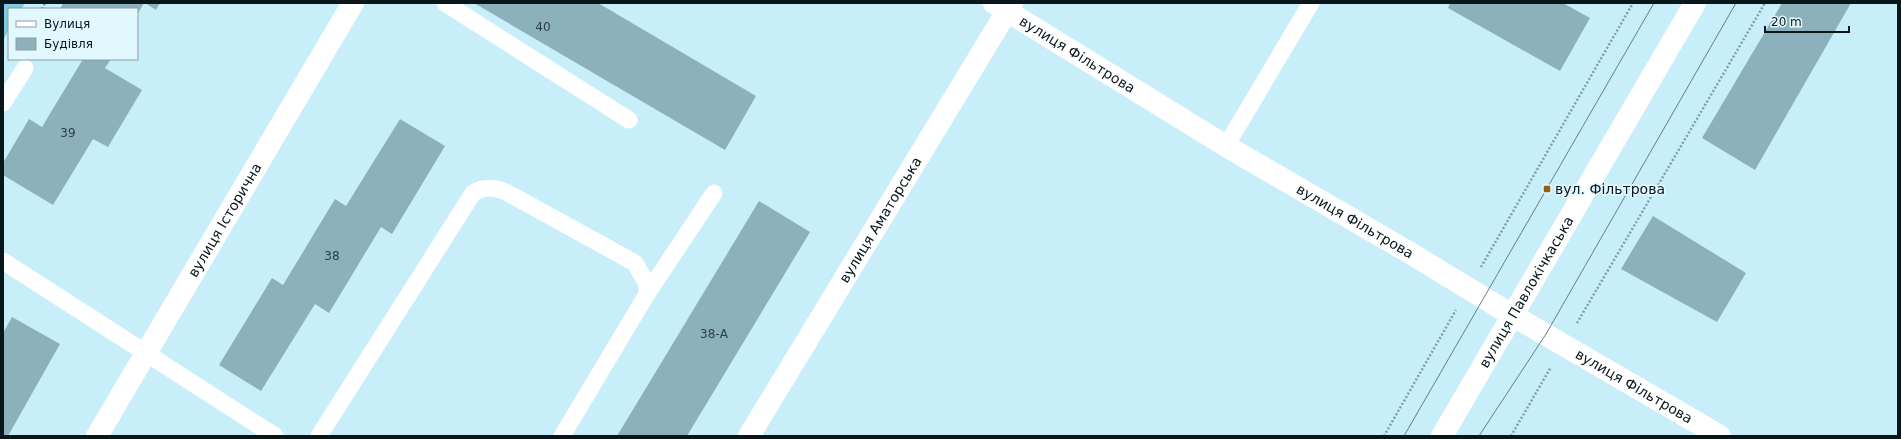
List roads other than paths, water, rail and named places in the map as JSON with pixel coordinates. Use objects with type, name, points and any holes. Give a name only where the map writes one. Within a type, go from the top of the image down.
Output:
[{"type":"street","name":"вулиця Історична","points":[[97,436],[352,3]]},
{"type":"street","name":"вулиця Павлокічкаська","points":[[1442,436],[1695,3]]},
{"type":"street","name":"вулиця Фільтрова","points":[[1004,6],[1226,146],[1720,436]]},
{"type":"street","name":"вулиця Аматорська","points":[[749,436],[1004,6]]},
{"type":"lane","points":[[445,3],[629,120]]},
{"type":"lane","points":[[1226,146],[1311,3]]},
{"type":"lane","points":[[3,104],[25,68]]},
{"type":"lane","points":[[319,436],[473,194],[480,189],[497,188],[506,192],[635,263],[647,284],[647,294]]},
{"type":"lane","points":[[562,436],[647,294],[714,193]]},
{"type":"lane","points":[[3,261],[275,436]]},
{"type":"tram line","points":[[1404,436],[1654,3]]},
{"type":"tram line","points":[[1479,436],[1546,334],[1736,3]]},
{"type":"place","name":"вул. Фільтрова","points":[[1547,189]]}]
